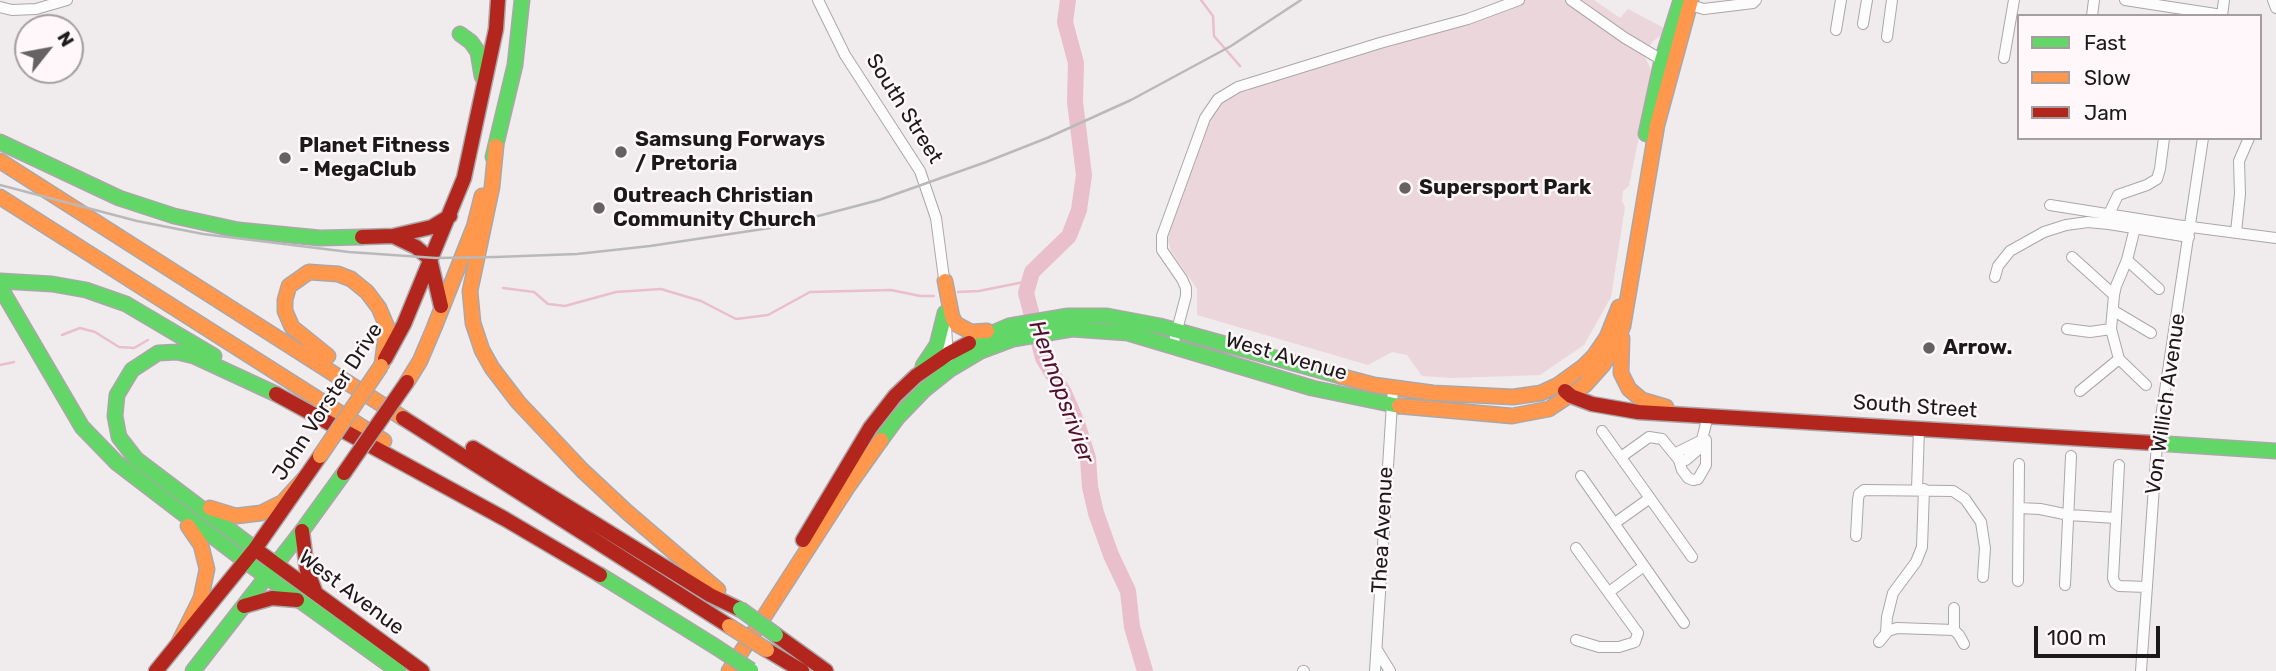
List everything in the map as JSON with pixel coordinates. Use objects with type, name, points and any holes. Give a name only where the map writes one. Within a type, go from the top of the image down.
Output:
[{"type":"main road","name":"John Vorster Drive","points":[[156,671],[256,549],[382,365],[404,324],[464,178],[496,29],[498,0]]},
{"type":"main road","points":[[193,671],[302,531],[420,361],[474,228],[515,65],[522,0]]},
{"type":"main road","name":"West Avenue","points":[[1175,338],[1393,388],[1433,393],[1513,397],[1533,395],[1558,385],[1594,356],[1607,337],[1618,308],[1639,173],[1662,60],[1686,2]]},
{"type":"main road","name":"West Avenue","points":[[720,671],[801,544],[870,428],[889,402],[916,376],[948,354],[1006,331],[1107,316],[1136,320],[1175,338],[1312,388],[1392,406],[1513,416],[1549,409],[1571,396],[1586,385],[1604,365],[1623,326],[1657,125],[1686,2]]},
{"type":"main road","points":[[460,34],[471,42],[478,52],[483,88]]},
{"type":"main road","points":[[0,142],[119,198],[196,222],[238,230],[320,238],[393,236],[432,228],[450,216]]},
{"type":"main road","points":[[496,146],[492,187],[470,291],[473,323],[482,350],[492,368],[518,402],[582,470],[627,512],[740,609],[826,671]]},
{"type":"main road","points":[[0,161],[802,671]]},
{"type":"main road","points":[[0,197],[505,519]]},
{"type":"main road","points":[[393,236],[416,247],[430,259],[441,306]]},
{"type":"main road","points":[[382,365],[386,322],[373,299],[361,286],[351,279],[325,272],[304,274],[289,286],[284,305],[289,322],[318,349],[645,556],[722,602],[740,609]]},
{"type":"main road","points":[[0,281],[24,281],[75,288],[126,304],[258,384],[582,564],[752,670]]},
{"type":"main road","points":[[945,281],[952,317],[956,324],[971,332],[1006,331]]},
{"type":"main road","points":[[0,287],[82,427],[117,463],[161,498],[194,533],[201,545],[207,563],[204,590],[179,642]]},
{"type":"main road","points":[[916,376],[937,345],[945,313]]},
{"type":"main road","points":[[1623,326],[1621,373],[1629,388],[1642,400],[1692,414]]},
{"type":"main road","name":"West Avenue","points":[[729,671],[886,430],[924,390],[1006,331]]},
{"type":"main road","points":[[258,384],[194,356],[177,352],[158,354],[139,364],[126,376],[117,395],[115,408],[119,437],[136,459],[184,498],[219,512],[246,516],[271,509],[283,502],[303,480]]},
{"type":"main road","name":"South Street","points":[[1558,385],[1571,396],[1609,408],[2276,451]]},
{"type":"main road","name":"West Avenue","points":[[161,498],[245,561],[271,570],[317,595],[422,671]]},
{"type":"main road","name":"West Avenue","points":[[184,498],[256,549],[271,570],[302,601],[398,671]]},
{"type":"main road","points":[[302,531],[307,570],[317,595]]},
{"type":"main road","points":[[244,606],[272,598],[302,601]]},
{"type":"street","points":[[0,7],[12,10],[36,9],[67,0]]},
{"type":"street","name":"South Street","points":[[818,0],[845,55],[920,171],[936,218],[945,281],[949,370]]},
{"type":"street","points":[[1175,338],[1186,288],[1162,250],[1161,240],[1205,118],[1218,99],[1238,87],[1468,19],[1519,0]]},
{"type":"street","points":[[1572,0],[1625,38],[1662,60]]},
{"type":"street","points":[[1686,2],[1704,9],[1753,3],[1756,0]]},
{"type":"street","points":[[1836,30],[1841,0]]},
{"type":"street","points":[[1863,24],[1867,0]]},
{"type":"street","points":[[1887,37],[1892,0]]},
{"type":"street","points":[[2125,0],[2215,14]]},
{"type":"street","points":[[2273,0],[2276,8]]},
{"type":"street","points":[[2004,58],[2016,1]]},
{"type":"street","points":[[2109,214],[2118,195],[2157,179],[2164,140]]},
{"type":"street","name":"Von Willich Avenue","points":[[2141,671],[2157,444],[2203,140]]},
{"type":"street","points":[[2236,232],[2240,194],[2239,161],[2249,140]]},
{"type":"street","points":[[2050,205],[2109,214],[2190,232]]},
{"type":"street","points":[[1995,277],[1998,265],[2010,251],[2056,227],[2088,222],[2190,232],[2236,232],[2276,238]]},
{"type":"street","points":[[2135,228],[2127,260],[2116,286],[2111,329],[2119,359],[2146,385]]},
{"type":"street","points":[[2072,257],[2114,295]]},
{"type":"street","points":[[2127,260],[2159,289]]},
{"type":"street","points":[[2114,311],[2151,333]]},
{"type":"street","points":[[2067,329],[2090,332],[2111,329]]},
{"type":"street","points":[[2080,391],[2119,359]]},
{"type":"street","name":"Thea Avenue","points":[[1375,671],[1393,388]]},
{"type":"street","points":[[1620,457],[1648,438],[1665,441],[1688,478],[1693,480],[1702,476],[1706,465],[1703,437],[1708,415]]},
{"type":"street","points":[[1886,633],[1893,593],[1916,562],[1922,547],[1919,429]]},
{"type":"street","points":[[1602,431],[1692,557]]},
{"type":"street","points":[[1676,457],[1703,437]]},
{"type":"street","points":[[2066,585],[2071,456]]},
{"type":"street","points":[[2018,581],[2019,464]]},
{"type":"street","points":[[2119,465],[2113,581],[2119,586],[2147,587]]},
{"type":"street","points":[[1581,476],[1684,623]]},
{"type":"street","points":[[1856,536],[1861,491],[1868,488],[1953,491],[1960,494],[1974,510],[1983,529],[1983,577]]},
{"type":"street","points":[[1615,523],[1650,498]]},
{"type":"street","points":[[2020,508],[2116,518]]},
{"type":"street","points":[[1576,548],[1638,633],[1635,642],[1611,648],[1576,640]]},
{"type":"street","points":[[1609,592],[1644,566]]},
{"type":"street","points":[[1954,608],[1954,630]]},
{"type":"street","points":[[1879,642],[1886,633],[1897,628],[1954,630],[1964,644]]},
{"type":"street","points":[[1376,649],[1390,671]]},
{"type":"shaded area","name":"Supersport Park","points":[[1504,0],[1594,0],[1620,18],[1628,9],[1664,28],[1663,34],[1653,41],[1644,55],[1652,72],[1629,186],[1623,191],[1622,201],[1625,207],[1611,297],[1584,345],[1540,375],[1453,378],[1422,376],[1407,355],[1392,352],[1368,365],[1197,315],[1197,289],[1171,251],[1168,240],[1206,130],[1213,113],[1223,102],[1235,94],[1250,90],[1247,80]]},
{"type":"waterway","name":"Hennopsrivier","points":[[1068,0],[1065,22],[1076,63],[1075,102],[1084,175],[1079,210],[1069,236],[1032,272],[1026,293],[1043,358],[1064,393],[1077,423],[1088,458],[1090,487],[1096,513],[1128,591],[1132,627],[1145,671]]},
{"type":"waterway","points":[[1201,0],[1213,16],[1214,36],[1240,66]]},
{"type":"waterway","points":[[958,292],[979,291],[1029,281]]},
{"type":"waterway","points":[[503,288],[534,292],[548,304],[565,306],[616,292],[661,289],[701,301],[736,319],[768,315],[810,292],[891,290],[934,296]]},
{"type":"waterway","points":[[62,335],[80,328],[95,332],[119,347],[134,348],[148,340]]},
{"type":"waterway","points":[[0,365],[14,362]]},
{"type":"railway","points":[[0,185],[137,221],[203,234],[349,252],[436,258],[496,257],[577,254],[650,246],[770,228],[879,200],[986,162],[1131,100],[1231,46],[1301,0]]},
{"type":"traffic: fast","points":[[493,157],[515,65],[522,0]]},
{"type":"traffic: fast","points":[[1646,134],[1662,60],[1681,0]]},
{"type":"traffic: fast","points":[[460,34],[471,42],[478,52],[482,76]]},
{"type":"traffic: fast","points":[[0,142],[119,198],[174,216],[238,230],[320,238],[362,237]]},
{"type":"traffic: fast","points":[[0,281],[52,284],[86,290],[126,304],[214,356]]},
{"type":"traffic: fast","points":[[0,287],[82,427],[117,463],[245,561]]},
{"type":"traffic: fast","points":[[923,366],[937,345],[945,313]]},
{"type":"traffic: fast","points":[[969,343],[1009,326],[1068,316],[1107,316],[1160,326],[1340,376]]},
{"type":"traffic: fast","points":[[881,440],[898,417],[924,390],[949,370],[981,351],[1013,339],[1072,329],[1128,333],[1312,388],[1399,406]]},
{"type":"traffic: fast","points":[[255,549],[136,459],[119,437],[115,416],[117,395],[132,370],[158,353],[177,352],[194,356],[276,394]]},
{"type":"traffic: fast","points":[[2153,443],[2276,451]]},
{"type":"traffic: fast","points":[[193,671],[344,473]]},
{"type":"traffic: fast","points":[[245,561],[398,671]]},
{"type":"traffic: fast","points":[[600,575],[716,647]]},
{"type":"traffic: fast","points":[[740,609],[776,635]]},
{"type":"traffic: fast","points":[[716,647],[751,670]]},
{"type":"traffic: slow","points":[[1399,406],[1512,416],[1549,409],[1585,385],[1603,365],[1623,326],[1657,125],[1691,0]]},
{"type":"traffic: slow","points":[[496,146],[492,187],[470,291],[473,323],[482,350],[518,402],[582,470],[718,590]]},
{"type":"traffic: slow","points":[[0,161],[403,418]]},
{"type":"traffic: slow","points":[[407,382],[420,361],[434,328],[474,227],[482,196]]},
{"type":"traffic: slow","points":[[0,197],[384,441]]},
{"type":"traffic: slow","points":[[328,356],[292,327],[285,311],[289,286],[309,272],[338,274],[351,279],[367,292],[379,308],[387,327],[382,364]]},
{"type":"traffic: slow","points":[[945,281],[952,317],[956,324],[971,332],[987,331]]},
{"type":"traffic: slow","points":[[1340,376],[1374,385],[1433,393],[1513,397],[1541,393],[1558,385],[1594,356],[1607,337],[1619,307]]},
{"type":"traffic: slow","points":[[1622,338],[1621,373],[1629,389],[1642,400],[1666,407]]},
{"type":"traffic: slow","points":[[320,456],[381,366]]},
{"type":"traffic: slow","points":[[729,671],[881,440]]},
{"type":"traffic: slow","points":[[210,508],[236,516],[261,513],[283,502],[303,480]]},
{"type":"traffic: slow","points":[[179,642],[201,598],[207,569],[201,545],[188,526]]},
{"type":"traffic: slow","points":[[729,626],[767,650]]},
{"type":"traffic: jam","points":[[385,359],[404,324],[464,178],[496,29],[498,0]]},
{"type":"traffic: jam","points":[[362,237],[393,236],[432,227],[450,216]]},
{"type":"traffic: jam","points":[[393,236],[416,247],[430,259],[441,306]]},
{"type":"traffic: jam","points":[[803,540],[870,428],[895,396],[916,376],[969,343]]},
{"type":"traffic: jam","points":[[344,473],[407,382]]},
{"type":"traffic: jam","points":[[1565,391],[1592,404],[1638,412],[2153,443]]},
{"type":"traffic: jam","points":[[276,394],[505,519],[600,575]]},
{"type":"traffic: jam","points":[[403,418],[729,626]]},
{"type":"traffic: jam","points":[[473,448],[710,595],[739,609]]},
{"type":"traffic: jam","points":[[156,671],[255,549],[320,456]]},
{"type":"traffic: jam","points":[[302,531],[307,570],[315,591]]},
{"type":"traffic: jam","points":[[255,549],[422,671]]},
{"type":"traffic: jam","points":[[244,606],[272,598],[297,600]]},
{"type":"traffic: jam","points":[[776,635],[826,671]]},
{"type":"traffic: jam","points":[[767,650],[802,671]]},
{"type":"place","name":"Samsung Forways / Pretoria","points":[[621,152]]},
{"type":"place","name":"Planet Fitness - MegaClub","points":[[285,158]]},
{"type":"place","name":"Supersport Park","points":[[1405,188]]},
{"type":"place","name":"Outreach Christian Community Church","points":[[599,208]]},
{"type":"place","name":"Arrow.","points":[[1929,348]]}]
